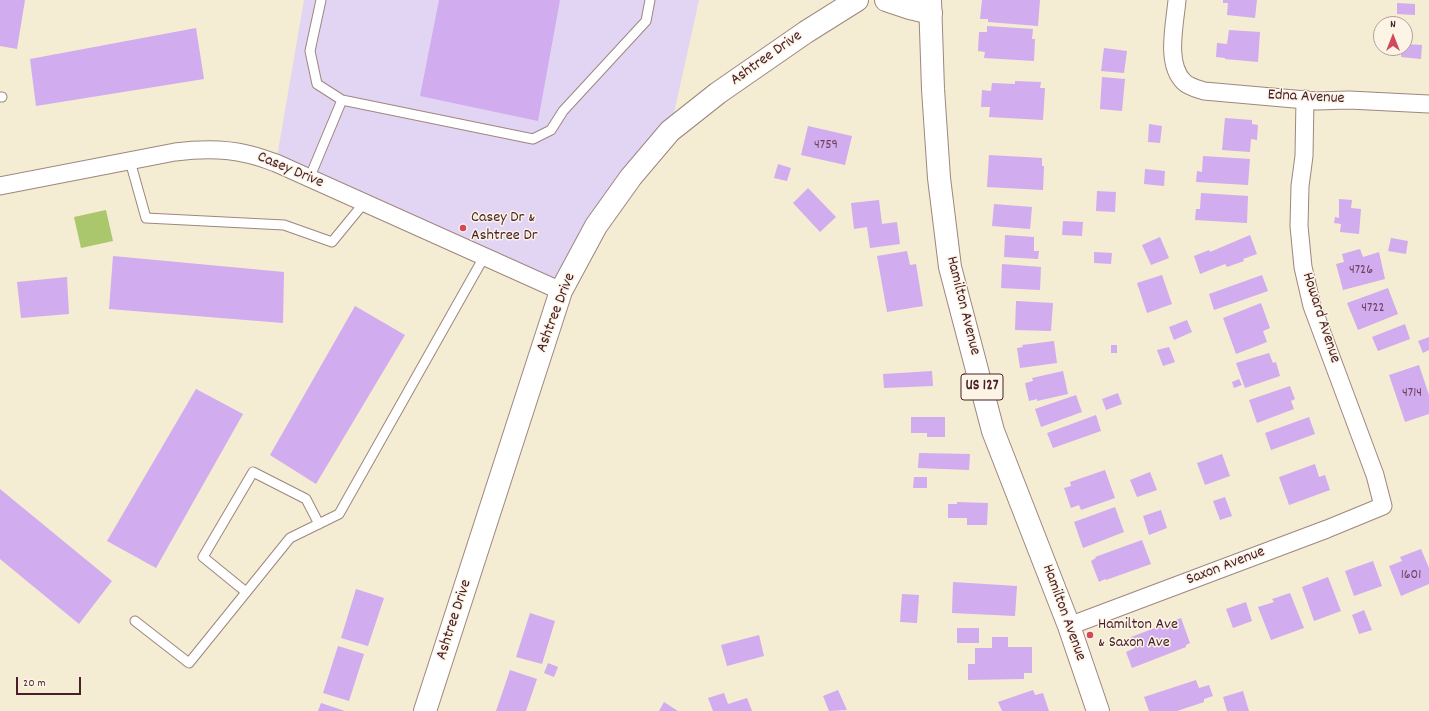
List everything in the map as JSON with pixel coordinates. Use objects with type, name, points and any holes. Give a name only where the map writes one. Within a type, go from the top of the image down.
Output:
[{"type":"street","points":[[886,0],[910,8],[930,6]]},
{"type":"street","name":"Edna Avenue","points":[[1177,0],[1172,56],[1176,71],[1184,82],[1204,91],[1317,101],[1349,100],[1429,104]]},
{"type":"street","name":"Ashtree Drive","points":[[425,711],[562,291],[596,226],[631,177],[670,131],[718,93],[806,32],[860,1]]},
{"type":"street","name":"Hamilton Avenue","points":[[930,6],[933,89],[939,178],[950,267],[993,431],[1069,626],[1098,711]]},
{"type":"street","name":"Howard Avenue","points":[[1305,99],[1304,156],[1300,186],[1299,226],[1303,267],[1312,306],[1375,475],[1382,506]]},
{"type":"street","name":"Casey Drive","points":[[0,186],[175,152],[216,149],[254,156],[276,163],[562,291]]},
{"type":"street","name":"Saxon Avenue","points":[[1069,626],[1327,530],[1382,506]]},
{"type":"lane","points":[[321,0],[310,51],[317,84],[342,100],[533,139],[550,130],[563,111],[646,21],[650,0]]},
{"type":"lane","points":[[309,179],[342,100]]},
{"type":"lane","points":[[130,161],[146,218],[284,225],[332,242],[364,203]]},
{"type":"lane","points":[[135,621],[188,663],[290,538],[339,514],[484,257]]},
{"type":"lane","points":[[246,592],[203,557],[253,472],[306,499],[319,524]]},
{"type":"shaded area","points":[[304,0],[699,0],[670,131],[561,291],[276,163]]},
{"type":"green space","points":[[106,210],[113,241],[81,248],[74,217]]},
{"type":"building","points":[[0,0],[25,0],[17,49],[0,46]]},
{"type":"building","points":[[439,0],[560,0],[538,121],[420,96]]},
{"type":"building","points":[[982,0],[1040,0],[1038,26],[988,22],[988,19],[980,19]]},
{"type":"building","points":[[1223,0],[1257,0],[1255,18],[1227,15],[1228,3],[1223,3]]},
{"type":"building","points":[[1397,3],[1415,4],[1415,15],[1397,14]]},
{"type":"building","points":[[987,26],[1033,29],[1032,39],[1035,39],[1034,61],[984,58],[985,52],[978,51],[979,32],[987,32]]},
{"type":"building","points":[[196,28],[204,79],[36,106],[30,59]]},
{"type":"building","points":[[1229,30],[1260,32],[1258,62],[1216,57],[1217,43],[1227,44]]},
{"type":"building","points":[[1413,44],[1422,45],[1421,59],[1401,57],[1413,56]]},
{"type":"building","points":[[1104,48],[1127,51],[1124,73],[1101,71]]},
{"type":"building","points":[[1102,77],[1125,79],[1122,111],[1100,109]]},
{"type":"building","points":[[1015,81],[1041,82],[1040,88],[1045,88],[1043,120],[989,117],[990,107],[981,107],[982,90],[991,91],[992,83],[1015,84]]},
{"type":"building","points":[[1225,118],[1252,120],[1252,124],[1258,125],[1257,140],[1251,139],[1250,152],[1222,150]]},
{"type":"building","points":[[1149,124],[1162,126],[1160,143],[1148,142]]},
{"type":"building","points":[[808,126],[852,136],[845,165],[801,155]]},
{"type":"building","points":[[989,155],[1042,158],[1042,166],[1044,166],[1043,190],[987,187]]},
{"type":"building","points":[[1203,156],[1250,159],[1248,185],[1196,182],[1197,171],[1202,172]]},
{"type":"building","points":[[778,164],[791,168],[787,181],[774,178]]},
{"type":"building","points":[[1145,169],[1165,171],[1164,186],[1144,184]]},
{"type":"building","points":[[808,188],[836,217],[820,232],[793,203]]},
{"type":"building","points":[[1097,191],[1116,192],[1115,212],[1096,211]]},
{"type":"building","points":[[1201,193],[1248,196],[1247,223],[1195,220],[1196,209],[1200,209]]},
{"type":"building","points":[[1339,199],[1352,200],[1351,208],[1361,209],[1359,234],[1340,232],[1341,224],[1334,223],[1335,217],[1339,218]]},
{"type":"building","points":[[879,200],[882,224],[897,222],[900,244],[870,248],[867,227],[854,229],[851,203]]},
{"type":"building","points":[[994,204],[1032,207],[1030,229],[992,226]]},
{"type":"building","points":[[1063,221],[1083,222],[1082,236],[1062,235]]},
{"type":"building","points":[[1005,235],[1034,237],[1034,251],[1039,251],[1038,259],[1004,257]]},
{"type":"building","points":[[1250,235],[1257,254],[1243,259],[1244,261],[1227,267],[1225,264],[1200,274],[1194,256],[1209,250],[1210,252]]},
{"type":"building","points":[[1160,237],[1169,258],[1151,265],[1142,245]]},
{"type":"building","points":[[1391,238],[1408,241],[1406,254],[1388,251]]},
{"type":"building","points":[[1360,249],[1363,257],[1379,252],[1385,279],[1343,290],[1336,264],[1344,262],[1342,254]]},
{"type":"building","points":[[907,251],[910,265],[916,264],[923,306],[887,312],[877,256]]},
{"type":"building","points":[[1094,252],[1112,253],[1111,264],[1094,263]]},
{"type":"building","points":[[113,256],[284,272],[283,323],[109,309]]},
{"type":"building","points":[[1002,264],[1041,267],[1040,290],[1001,288]]},
{"type":"building","points":[[1162,275],[1172,304],[1147,313],[1137,283]]},
{"type":"building","points":[[1262,275],[1268,291],[1214,310],[1209,294]]},
{"type":"building","points":[[67,277],[69,314],[21,318],[17,282]]},
{"type":"building","points":[[1388,288],[1398,314],[1358,330],[1347,303]]},
{"type":"building","points":[[1016,301],[1053,303],[1051,331],[1015,330]]},
{"type":"building","points":[[1261,303],[1270,328],[1263,331],[1267,342],[1236,354],[1223,318]]},
{"type":"building","points":[[355,306],[405,335],[316,484],[270,455]]},
{"type":"building","points":[[1187,320],[1192,332],[1174,340],[1169,327]]},
{"type":"building","points":[[1405,324],[1410,339],[1378,351],[1372,337]]},
{"type":"building","points":[[1429,337],[1429,350],[1423,353],[1418,341]]},
{"type":"building","points":[[1054,341],[1057,363],[1020,368],[1017,348],[1023,347],[1022,345]]},
{"type":"building","points":[[1111,345],[1117,345],[1117,353],[1111,353]]},
{"type":"building","points":[[1169,347],[1175,362],[1163,366],[1157,350]]},
{"type":"building","points":[[1269,353],[1273,363],[1276,362],[1280,376],[1245,388],[1236,363]]},
{"type":"building","points":[[1419,365],[1429,395],[1429,414],[1405,422],[1389,375]]},
{"type":"building","points":[[932,371],[933,386],[884,388],[883,374]]},
{"type":"building","points":[[1063,371],[1068,394],[1037,401],[1037,399],[1029,401],[1025,383],[1033,381],[1032,378]]},
{"type":"building","points":[[1239,379],[1242,385],[1234,388],[1232,382]]},
{"type":"building","points":[[1290,386],[1295,399],[1291,401],[1294,409],[1257,423],[1249,400]]},
{"type":"building","points":[[196,389],[243,414],[156,568],[107,541]]},
{"type":"building","points":[[1118,393],[1122,404],[1106,410],[1102,399]]},
{"type":"building","points":[[1076,395],[1082,412],[1041,427],[1035,409]]},
{"type":"building","points":[[1096,415],[1101,431],[1053,448],[1047,433]]},
{"type":"building","points":[[911,417],[945,417],[945,437],[927,437],[927,433],[911,433]]},
{"type":"building","points":[[1309,417],[1315,434],[1271,450],[1265,433]]},
{"type":"building","points":[[919,453],[970,454],[969,470],[918,468]]},
{"type":"building","points":[[1222,454],[1230,476],[1205,485],[1197,463]]},
{"type":"building","points":[[1315,464],[1319,477],[1325,475],[1330,490],[1289,505],[1279,477]]},
{"type":"building","points":[[1105,470],[1115,498],[1081,510],[1079,505],[1071,508],[1064,488],[1071,486],[1070,482]]},
{"type":"building","points":[[1150,472],[1157,490],[1137,497],[1130,480]]},
{"type":"building","points":[[914,477],[927,477],[927,488],[913,488]]},
{"type":"building","points":[[0,489],[112,581],[79,624],[0,559]]},
{"type":"building","points":[[1225,497],[1232,516],[1220,520],[1213,501]]},
{"type":"building","points":[[957,502],[988,503],[987,525],[967,525],[967,518],[948,518],[948,504],[957,504]]},
{"type":"building","points":[[1115,507],[1124,532],[1083,548],[1074,522]]},
{"type":"building","points":[[1161,510],[1167,528],[1149,535],[1143,516]]},
{"type":"building","points":[[1142,540],[1151,564],[1099,582],[1091,561],[1096,558],[1095,557]]},
{"type":"building","points":[[1421,549],[1429,568],[1429,584],[1401,596],[1389,566],[1402,561],[1400,557]]},
{"type":"building","points":[[1373,561],[1382,586],[1354,596],[1345,571]]},
{"type":"building","points":[[1328,577],[1341,611],[1314,621],[1302,587]]},
{"type":"building","points":[[953,582],[1017,586],[1015,616],[952,613]]},
{"type":"building","points":[[356,589],[384,598],[368,646],[341,638]]},
{"type":"building","points":[[1290,593],[1304,628],[1271,640],[1258,607],[1274,602],[1272,599]]},
{"type":"building","points":[[902,594],[919,595],[917,623],[900,622]]},
{"type":"building","points":[[1246,602],[1252,621],[1233,628],[1226,609]]},
{"type":"building","points":[[1364,610],[1372,630],[1359,634],[1352,615]]},
{"type":"building","points":[[530,613],[555,621],[542,664],[516,657]]},
{"type":"building","points":[[1181,618],[1190,643],[1186,645],[1186,647],[1132,668],[1126,652],[1135,648],[1131,637]]},
{"type":"building","points":[[957,628],[979,628],[979,643],[957,643]]},
{"type":"building","points":[[759,635],[764,656],[727,666],[721,645]]},
{"type":"building","points":[[992,637],[1008,637],[1008,647],[1032,647],[1032,673],[1024,673],[1024,679],[968,680],[968,664],[975,664],[975,648],[992,648]]},
{"type":"building","points":[[338,646],[364,654],[349,701],[323,693]]},
{"type":"building","points":[[548,663],[558,667],[554,677],[544,673]]},
{"type":"building","points":[[510,670],[537,679],[526,711],[496,711]]},
{"type":"building","points":[[1196,680],[1199,688],[1209,685],[1213,696],[1204,699],[1204,702],[1177,711],[1149,711],[1144,697]]},
{"type":"building","points":[[838,690],[847,710],[829,711],[823,696]]},
{"type":"building","points":[[1033,690],[1035,695],[1043,693],[1049,711],[1002,711],[998,702]]},
{"type":"building","points":[[1243,691],[1249,711],[1227,711],[1223,697]]},
{"type":"building","points":[[724,693],[728,704],[747,698],[752,711],[713,711],[708,698]]},
{"type":"building","points":[[664,702],[678,711],[659,711]]},
{"type":"building","points":[[321,703],[345,711],[318,711]]},
{"type":"place","name":"Casey Dr & Ashtree Dr","points":[[463,228]]},
{"type":"place","name":"Hamilton Ave & Saxon Ave","points":[[1090,635]]}]
